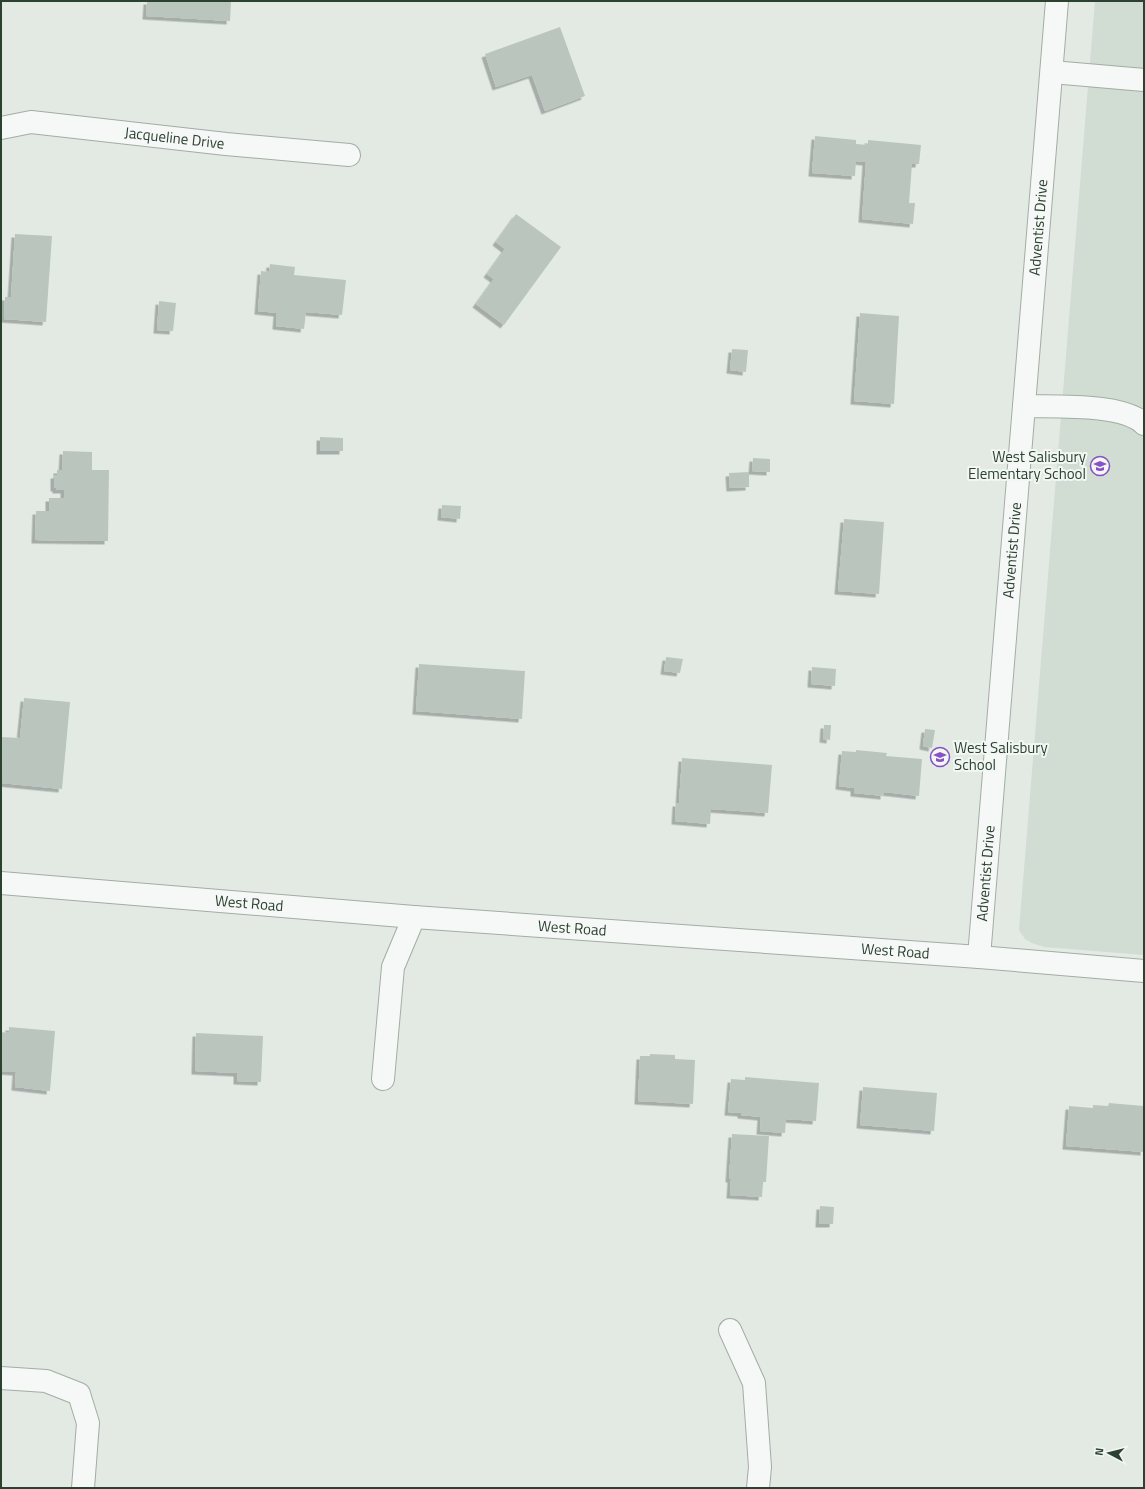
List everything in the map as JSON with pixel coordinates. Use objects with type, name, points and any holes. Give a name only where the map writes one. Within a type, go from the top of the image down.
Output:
[{"type":"street","name":"Adventist Drive","points":[[979,957],[1057,1]]},
{"type":"street","points":[[1052,72],[1144,80]]},
{"type":"street","name":"Jacqueline Drive","points":[[1,128],[31,122],[226,144],[349,155]]},
{"type":"street","points":[[1024,406],[1109,410],[1138,417]]},
{"type":"street","name":"West Road","points":[[1,883],[414,918],[979,957],[1144,971]]},
{"type":"street","points":[[383,1079],[393,966],[414,918]]},
{"type":"street","points":[[730,1330],[754,1382],[760,1467],[758,1488]]},
{"type":"street","points":[[1,1378],[46,1381],[79,1394],[88,1423],[83,1488]]},
{"type":"shaded area","name":"West Salisbury Elementary School","points":[[1095,1],[1144,1],[1144,955],[1044,947],[1025,939],[1019,930]]},
{"type":"building","points":[[147,1],[231,1],[230,21],[146,16]]},
{"type":"building","points":[[560,27],[585,96],[545,111],[532,75],[496,87],[485,54]]},
{"type":"building","points":[[815,136],[856,140],[856,144],[868,145],[868,140],[921,145],[919,164],[912,164],[909,203],[915,203],[913,224],[862,219],[866,162],[856,161],[855,176],[812,173]]},
{"type":"building","points":[[516,214],[561,247],[504,325],[476,304],[494,279],[487,274],[505,249],[496,242]]},
{"type":"building","points":[[15,234],[52,236],[46,322],[4,319],[5,297],[11,297]]},
{"type":"building","points":[[270,264],[295,267],[294,275],[346,280],[342,315],[306,312],[304,329],[276,326],[277,313],[258,311],[261,271],[269,272]]},
{"type":"building","points":[[159,301],[176,303],[173,331],[157,330]]},
{"type":"building","points":[[860,313],[899,316],[894,404],[854,401]]},
{"type":"building","points":[[732,349],[748,350],[746,372],[730,370]]},
{"type":"building","points":[[320,437],[343,438],[343,451],[320,451]]},
{"type":"building","points":[[63,451],[92,452],[92,470],[109,470],[108,541],[35,540],[36,511],[49,511],[49,498],[64,498],[64,490],[56,490],[56,488],[54,488],[54,475],[57,475],[57,470],[62,470]]},
{"type":"building","points":[[753,458],[770,459],[770,472],[752,471]]},
{"type":"building","points":[[749,472],[749,487],[730,488],[729,473]]},
{"type":"building","points":[[442,505],[461,506],[460,519],[441,517]]},
{"type":"building","points":[[844,519],[884,522],[879,594],[838,591]]},
{"type":"building","points":[[666,657],[683,659],[680,673],[664,671]]},
{"type":"building","points":[[419,664],[525,671],[522,719],[416,711]]},
{"type":"building","points":[[812,667],[836,669],[835,686],[811,684]]},
{"type":"building","points":[[24,698],[70,702],[62,789],[1,783],[1,737],[20,738]]},
{"type":"building","points":[[824,725],[831,725],[830,740],[823,739]]},
{"type":"building","points":[[925,729],[935,730],[932,748],[923,746]]},
{"type":"building","points":[[856,750],[887,753],[886,756],[922,759],[919,796],[884,792],[884,796],[854,793],[854,788],[839,786],[842,751],[856,752]]},
{"type":"building","points":[[682,758],[772,765],[768,813],[711,809],[710,824],[675,821],[676,803],[679,803]]},
{"type":"building","points":[[9,1027],[55,1031],[50,1091],[15,1087],[16,1072],[1,1071],[1,1032],[9,1033]]},
{"type":"building","points":[[196,1033],[263,1036],[261,1082],[237,1081],[237,1073],[195,1071]]},
{"type":"building","points":[[650,1054],[675,1055],[675,1059],[695,1060],[693,1104],[638,1101],[640,1056],[650,1056]]},
{"type":"building","points":[[745,1077],[819,1083],[816,1121],[786,1119],[785,1133],[760,1131],[761,1117],[728,1112],[731,1079],[745,1080]]},
{"type":"building","points":[[863,1087],[937,1093],[934,1131],[860,1125]]},
{"type":"building","points":[[1109,1103],[1144,1106],[1144,1152],[1066,1146],[1069,1106],[1093,1108],[1093,1105],[1108,1106]]},
{"type":"building","points":[[732,1134],[769,1136],[766,1182],[763,1182],[762,1197],[730,1195],[731,1179],[729,1179]]},
{"type":"building","points":[[820,1206],[834,1207],[833,1224],[819,1224]]},
{"type":"place","name":"West Salisbury Elementary School","points":[[1100,466]]},
{"type":"place","name":"West Salisbury School","points":[[940,757]]}]
